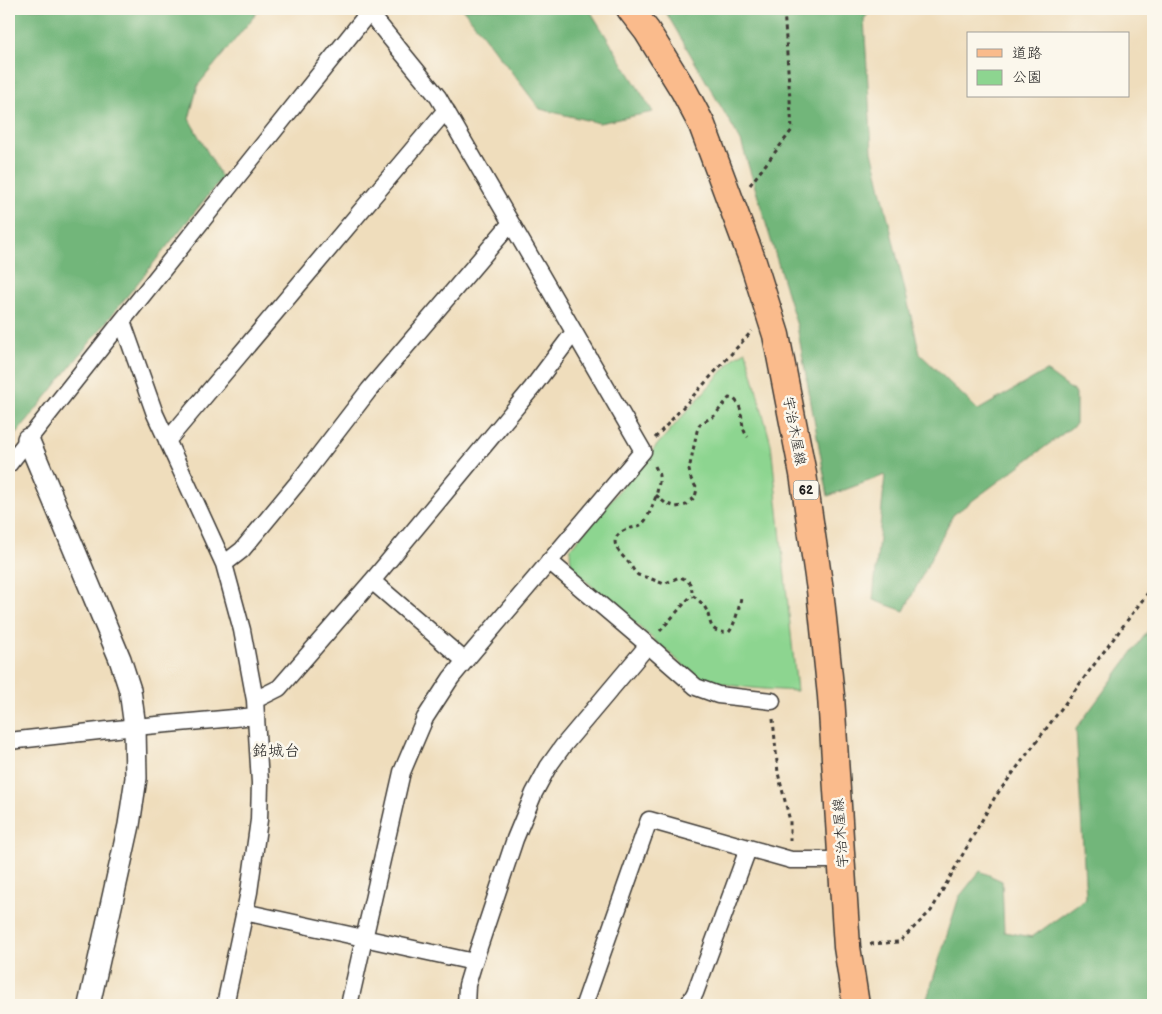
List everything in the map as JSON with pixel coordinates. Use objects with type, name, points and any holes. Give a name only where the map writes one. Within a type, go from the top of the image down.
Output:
[{"type":"main road","name":"宇治木屋線","points":[[630,9],[647,31],[684,91],[702,125],[752,259],[776,335],[803,474],[820,590],[831,696],[847,947],[856,1005]]},
{"type":"street","points":[[9,464],[369,12],[438,97],[643,451],[451,678],[425,718],[402,772],[349,1005]]},
{"type":"street","points":[[168,441],[446,110]]},
{"type":"street","points":[[224,564],[242,550],[299,481],[369,390],[511,223]]},
{"type":"street","points":[[122,321],[155,414],[224,564],[242,630],[256,708],[260,820],[249,892],[225,1005]]},
{"type":"street","points":[[9,741],[135,727],[256,708],[279,688],[372,582],[532,388],[574,332]]},
{"type":"street","points":[[28,439],[120,659],[130,690],[135,727],[136,778],[129,825],[89,1005]]},
{"type":"street","points":[[549,561],[696,687],[718,695],[772,701]]},
{"type":"street","points":[[372,582],[465,661]]},
{"type":"street","points":[[466,1005],[467,985],[474,962],[515,839],[534,793],[548,767],[564,746],[648,645]]},
{"type":"street","points":[[584,1005],[649,820],[790,860],[842,860]]},
{"type":"street","points":[[688,1005],[695,993],[748,849]]},
{"type":"street","points":[[244,912],[474,962]]},
{"type":"path","points":[[733,207],[792,130],[784,9]]},
{"type":"path","points":[[741,597],[733,628],[729,632],[722,633],[715,630],[709,622],[703,605],[692,595],[691,584],[687,579],[679,577],[664,584],[638,575],[616,548],[615,542],[619,534],[627,529],[643,524],[656,496],[660,477],[655,466],[643,451],[769,312]]},
{"type":"path","points":[[656,496],[665,503],[676,507],[686,505],[695,497],[697,489],[691,479],[689,470],[697,431],[700,424],[714,416],[729,398],[734,398],[740,406],[743,432],[748,438]]},
{"type":"path","points":[[847,947],[899,942],[931,911],[995,797],[1153,586]]},
{"type":"path","points":[[648,645],[692,595]]},
{"type":"path","points":[[772,701],[778,773],[790,821],[790,860]]},
{"type":"green space","points":[[9,9],[260,9],[198,85],[189,119],[222,178],[9,443]]},
{"type":"green space","points":[[463,9],[589,9],[653,112],[599,123],[540,109]]},
{"type":"green space","points":[[664,9],[872,9],[864,19],[872,151],[920,354],[978,410],[1046,371],[1076,393],[1076,424],[953,515],[904,611],[873,600],[885,475],[828,496],[797,326],[741,141]]},
{"type":"green space","points":[[746,351],[771,444],[797,691],[734,686],[697,677],[571,568],[570,549],[658,444],[735,357]]},
{"type":"green space","points":[[1153,624],[1153,1005],[925,1005],[959,897],[980,871],[1002,881],[1004,932],[1032,937],[1086,898],[1076,729]]},
{"type":"district","name":"銘城台","points":[[276,750]]}]
